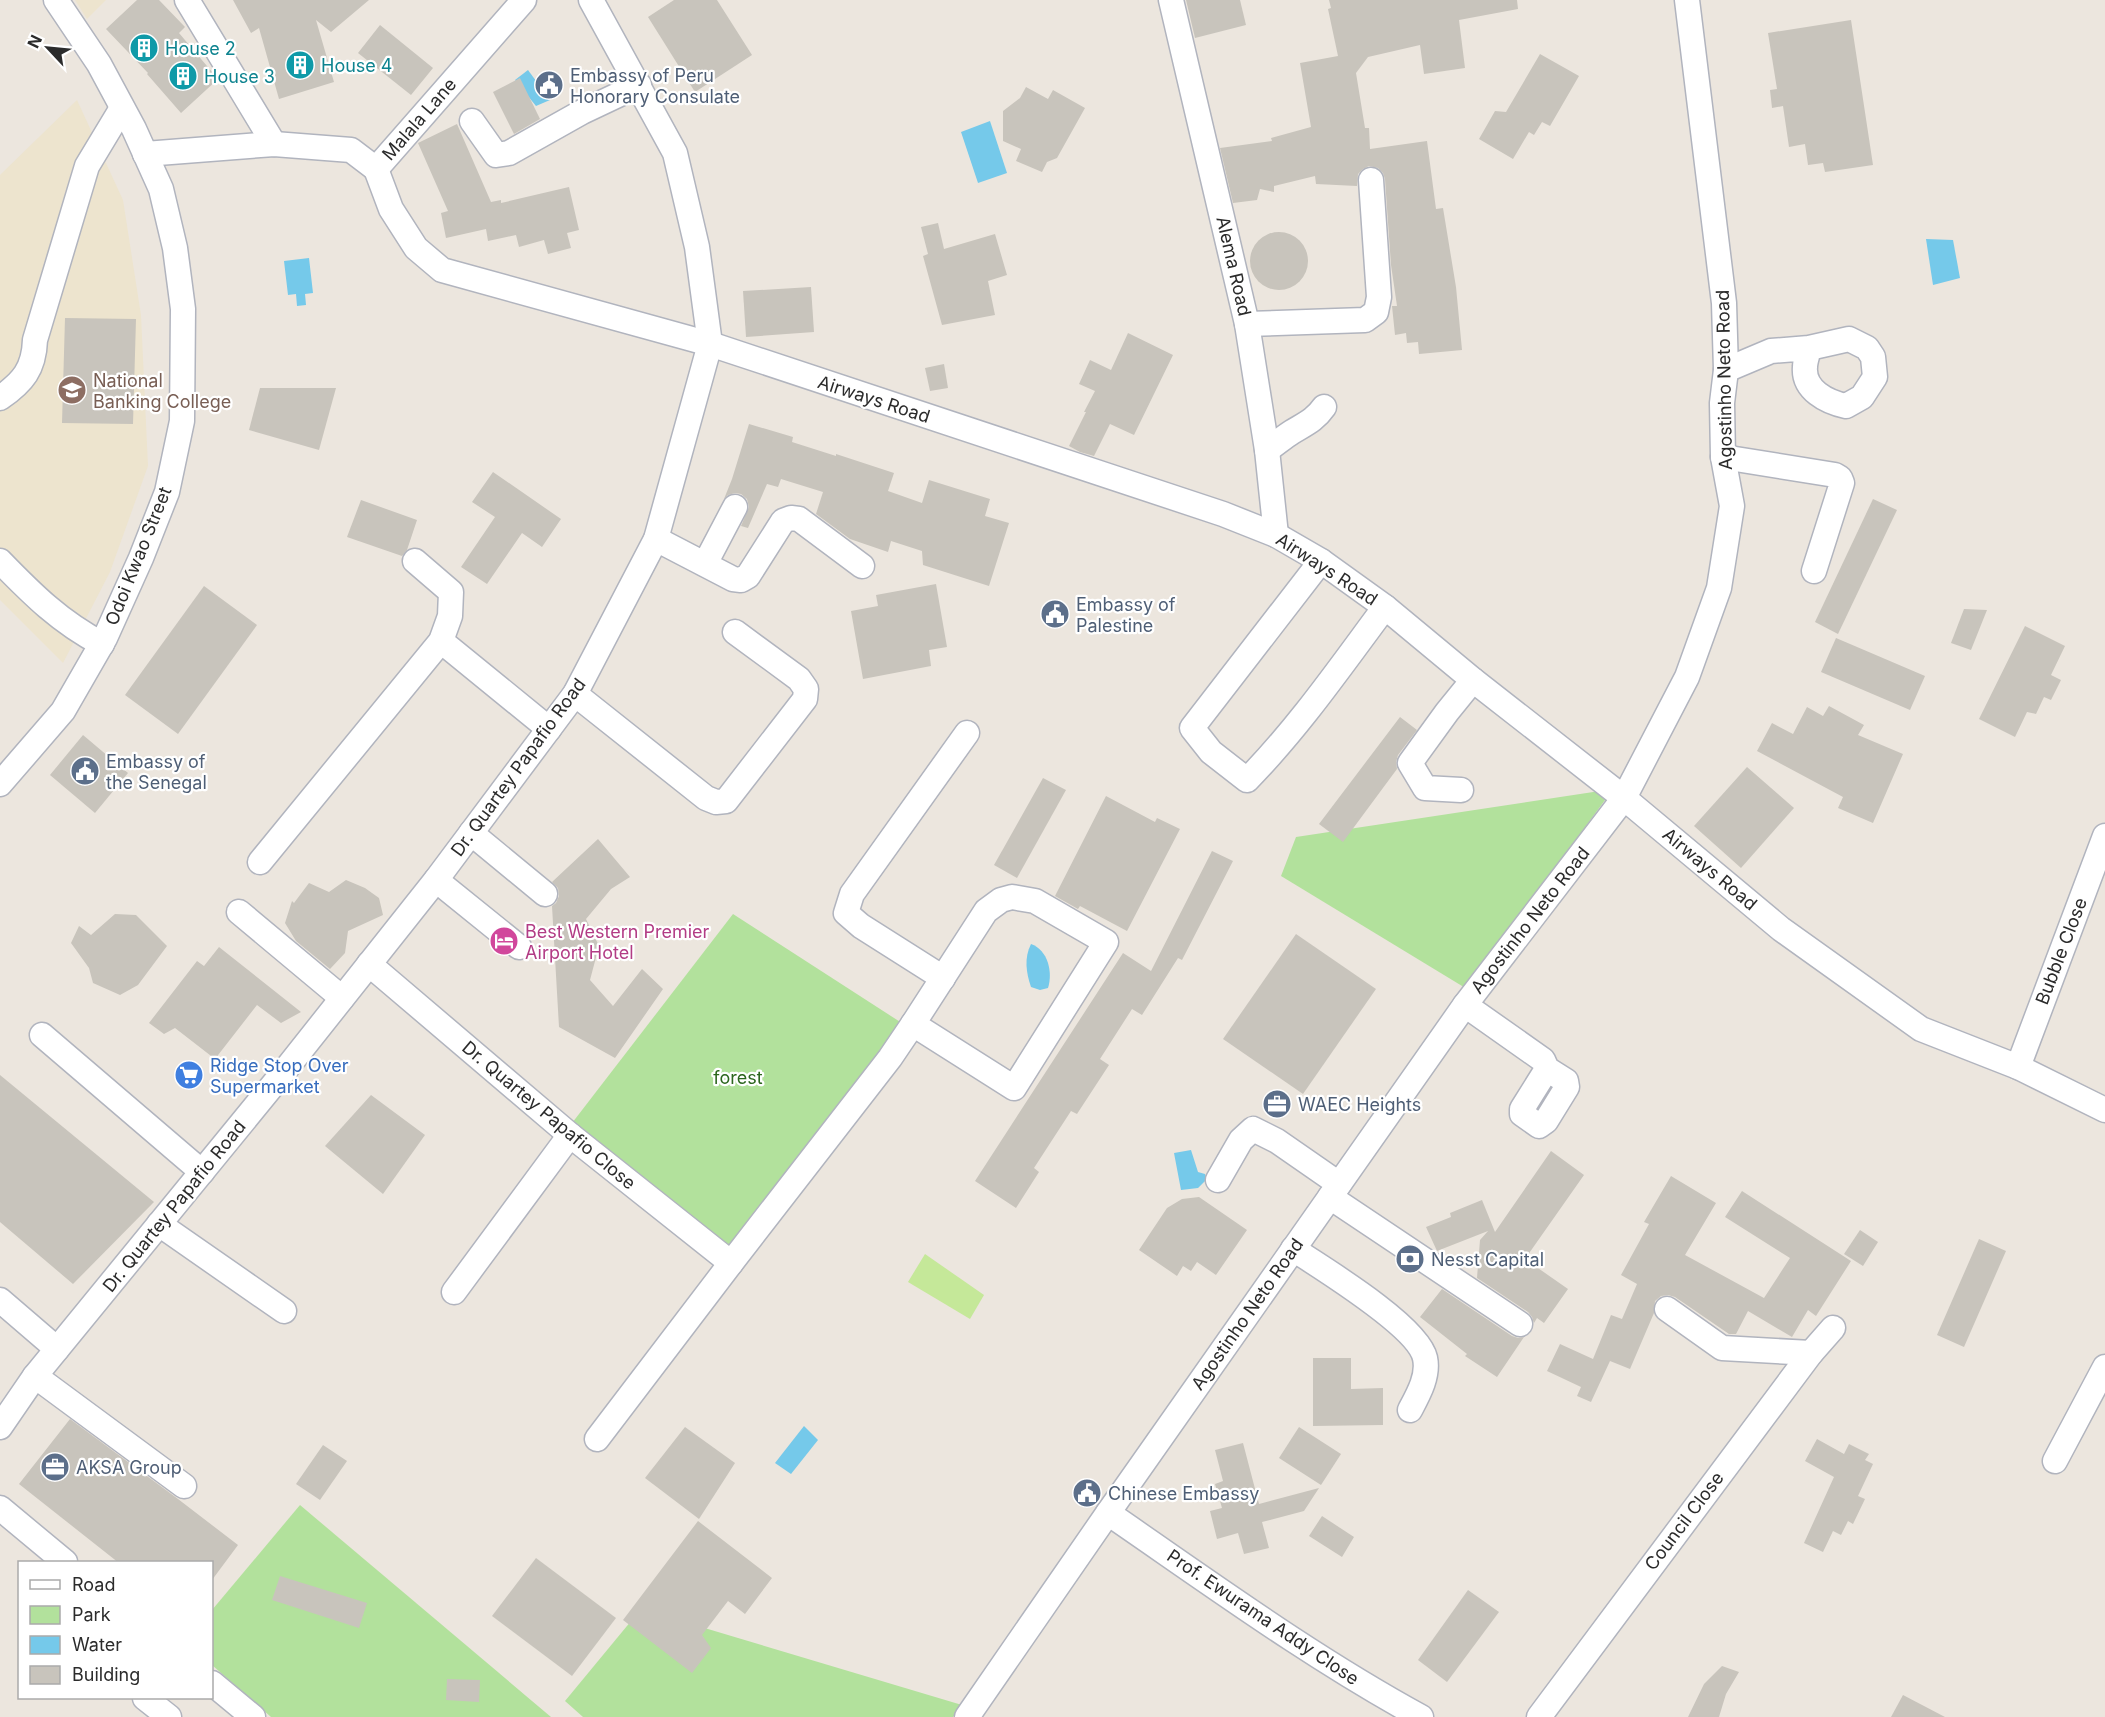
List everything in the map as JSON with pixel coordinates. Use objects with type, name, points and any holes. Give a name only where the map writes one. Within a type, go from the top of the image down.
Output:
[{"type":"street","name":"Odoi Kwao Street","points":[[0,784],[63,711],[102,644],[141,558],[166,492],[182,421],[183,309],[175,248],[162,189],[99,64],[56,0]]},
{"type":"street","points":[[187,0],[274,144]]},
{"type":"street","name":"Malala Lane","points":[[145,154],[274,144],[351,150],[376,169],[524,0]]},
{"type":"street","name":"Dr. Quartey Papafio Road","points":[[0,1427],[57,1348],[202,1172],[294,1074],[342,998],[471,834],[576,694],[656,539],[710,344],[698,247],[675,153],[591,0]]},
{"type":"street","name":"Alema Road","points":[[1171,0],[1247,324],[1267,450],[1276,535]]},
{"type":"street","name":"Agostinho Neto Road","points":[[966,1717],[1465,1005],[1624,798],[1687,677],[1719,588],[1732,506],[1723,457],[1722,403],[1726,370],[1724,303],[1687,0]]},
{"type":"street","points":[[472,121],[496,155],[509,153],[582,112],[639,85]]},
{"type":"street","points":[[0,398],[14,388],[31,368],[34,340],[87,166],[122,108]]},
{"type":"street","name":"Airways Road","points":[[376,169],[391,209],[416,248],[442,270],[710,344],[1212,510],[1276,535],[1321,561],[1385,607],[1473,680],[1624,798],[1781,929],[1921,1029],[2018,1067],[2105,1110]]},
{"type":"street","points":[[1247,324],[1365,320],[1376,312],[1379,297],[1371,180]]},
{"type":"street","points":[[1726,370],[1771,351],[1809,348]]},
{"type":"street","points":[[1267,450],[1292,432],[1310,423],[1324,407]]},
{"type":"street","points":[[1723,457],[1835,475],[1840,478],[1842,483],[1814,571]]},
{"type":"street","points":[[705,564],[735,507]]},
{"type":"street","points":[[656,539],[734,579],[741,579],[748,576],[783,521],[791,518],[800,519],[862,566]]},
{"type":"street","points":[[0,561],[38,599],[70,626],[102,644]]},
{"type":"street","points":[[260,862],[441,641],[450,616],[451,592],[415,561]]},
{"type":"street","points":[[1321,561],[1192,728],[1211,752],[1247,780],[1294,729],[1385,607]]},
{"type":"street","points":[[576,694],[706,798],[716,802],[726,801],[805,699],[806,689],[799,679],[735,632]]},
{"type":"street","points":[[441,641],[549,729]]},
{"type":"street","points":[[1461,790],[1425,788],[1410,763],[1473,680]]},
{"type":"street","points":[[943,978],[861,926],[846,913],[852,894],[967,733]]},
{"type":"street","points":[[471,834],[545,894]]},
{"type":"street","name":"Bubble Close","points":[[2018,1067],[2105,836]]},
{"type":"street","points":[[435,880],[519,947]]},
{"type":"street","points":[[597,1439],[730,1263],[890,1058],[986,911],[1001,900],[1012,897],[1035,901],[1106,942],[1014,1088],[913,1024]]},
{"type":"street","points":[[239,912],[342,998]]},
{"type":"street","name":"Dr. Quartey Papafio Close","points":[[369,963],[570,1135],[730,1263]]},
{"type":"street","points":[[1465,1005],[1543,1060],[1546,1069]]},
{"type":"street","points":[[42,1035],[202,1172]]},
{"type":"street","points":[[1218,1180],[1241,1140],[1252,1130],[1277,1141],[1334,1190],[1520,1324]]},
{"type":"street","points":[[454,1292],[570,1135]]},
{"type":"street","points":[[159,1224],[284,1311]]},
{"type":"street","points":[[1293,1249],[1382,1308],[1420,1346],[1425,1359],[1422,1388],[1410,1410]]},
{"type":"street","points":[[0,1300],[57,1348]]},
{"type":"street","points":[[1667,1309],[1722,1348],[1811,1353]]},
{"type":"street","name":"Council Close","points":[[1539,1717],[1811,1353],[1833,1328]]},
{"type":"street","points":[[2055,1461],[2105,1367]]},
{"type":"street","points":[[35,1376],[184,1486]]},
{"type":"street","points":[[0,1508],[63,1561]]},
{"type":"street","name":"Prof. Ewurama Addy Close","points":[[1108,1513],[1279,1630],[1375,1692],[1421,1717]]},
{"type":"street","points":[[213,1684],[253,1717]]},
{"type":"street","points":[[146,1699],[169,1717]]},
{"type":"shaded area","points":[[75,0],[106,0],[87,19]]},
{"type":"shaded area","name":"National Banking College","points":[[77,100],[123,200],[141,315],[148,466],[110,572],[63,663],[0,600],[0,175]]},
{"type":"green space","points":[[1613,789],[1467,989],[1281,876],[1296,837]]},
{"type":"green space","name":"forest","points":[[733,914],[908,1027],[729,1258],[569,1127]]},
{"type":"green space","points":[[925,1254],[984,1295],[970,1319],[908,1282]]},
{"type":"green space","points":[[300,1505],[551,1717],[271,1717],[213,1666],[213,1609]]},
{"type":"green space","points":[[641,1609],[962,1705],[953,1717],[583,1717],[565,1701]]},
{"type":"water","points":[[528,70],[550,100],[536,106],[515,80]]},
{"type":"water","points":[[990,121],[1007,173],[978,183],[961,132]]},
{"type":"water","points":[[1926,239],[1953,240],[1960,278],[1933,285]]},
{"type":"water","points":[[309,258],[313,293],[305,294],[306,305],[297,306],[296,294],[288,295],[284,261]]},
{"type":"water","points":[[1031,944],[1042,951],[1048,962],[1050,975],[1048,988],[1040,990],[1031,987],[1026,965]]},
{"type":"water","points":[[1191,1150],[1198,1172],[1205,1174],[1207,1179],[1198,1188],[1181,1190],[1174,1153]]},
{"type":"water","points":[[804,1426],[818,1440],[791,1474],[775,1463]]},
{"type":"building","points":[[137,0],[159,0],[185,27],[179,33],[218,79],[181,113],[148,73],[106,29]]},
{"type":"building","points":[[233,0],[369,0],[331,32],[316,20],[334,82],[279,99],[259,28],[251,33]]},
{"type":"building","points":[[674,0],[717,0],[752,55],[695,92],[648,17]]},
{"type":"building","points":[[1186,0],[1240,0],[1246,25],[1195,38]]},
{"type":"building","points":[[1329,0],[1517,0],[1518,9],[1459,20],[1465,68],[1424,74],[1420,45],[1368,57],[1356,73],[1365,128],[1369,128],[1370,149],[1427,141],[1436,209],[1443,208],[1456,287],[1462,350],[1419,354],[1418,342],[1407,343],[1406,333],[1395,335],[1392,306],[1397,306],[1391,265],[1385,179],[1378,168],[1369,166],[1363,169],[1358,174],[1357,186],[1316,184],[1315,176],[1274,186],[1274,192],[1260,189],[1257,200],[1233,203],[1220,148],[1272,141],[1271,138],[1311,127],[1300,63],[1338,56],[1328,9],[1331,8]]},
{"type":"building","points":[[1851,20],[1873,165],[1825,172],[1823,163],[1808,165],[1805,144],[1789,147],[1783,106],[1772,108],[1770,90],[1777,89],[1768,33]]},
{"type":"building","points":[[380,25],[433,68],[411,95],[358,53]]},
{"type":"building","points":[[1540,54],[1579,76],[1550,126],[1542,122],[1534,135],[1529,132],[1513,159],[1479,139],[1495,111],[1506,112]]},
{"type":"building","points":[[520,78],[540,119],[514,134],[493,92]]},
{"type":"building","points":[[1026,87],[1048,99],[1053,90],[1085,108],[1057,158],[1047,162],[1042,172],[1016,161],[1021,149],[1003,141],[1003,111],[1020,98]]},
{"type":"building","points":[[457,124],[491,202],[501,200],[501,203],[569,187],[579,230],[567,233],[571,248],[548,254],[544,240],[519,247],[516,235],[488,241],[486,229],[446,238],[441,213],[448,211],[418,143]]},
{"type":"building","points":[[938,223],[944,249],[995,234],[1007,275],[988,281],[995,315],[942,325],[923,256],[928,254],[921,227]]},
{"type":"building","points":[[1279,232],[1295,237],[1303,245],[1308,261],[1303,277],[1295,285],[1279,290],[1263,285],[1255,277],[1250,261],[1255,245],[1263,237]]},
{"type":"building","points":[[811,287],[814,332],[746,337],[743,291]]},
{"type":"building","points":[[65,318],[136,319],[133,424],[62,423]]},
{"type":"building","points":[[1128,333],[1173,355],[1134,435],[1110,424],[1094,456],[1080,452],[1069,446],[1095,391],[1079,384],[1090,360],[1111,370]]},
{"type":"building","points":[[944,364],[948,388],[930,391],[925,368]]},
{"type":"building","points":[[260,388],[336,388],[319,450],[249,430]]},
{"type":"building","points":[[749,424],[793,437],[792,442],[894,473],[888,491],[922,503],[929,480],[990,499],[985,516],[1009,523],[989,586],[923,565],[922,551],[891,541],[888,552],[850,539],[816,514],[823,492],[781,479],[778,487],[767,484],[748,528],[741,526],[749,507],[747,499],[735,493],[724,499]]},
{"type":"building","points":[[493,472],[561,519],[542,547],[522,533],[487,584],[461,567],[495,517],[472,502]]},
{"type":"building","points":[[1873,499],[1897,510],[1838,634],[1815,622]]},
{"type":"building","points":[[361,500],[417,520],[407,550],[402,556],[347,537]]},
{"type":"building","points":[[936,584],[947,647],[929,650],[931,666],[863,679],[851,611],[878,606],[876,595]]},
{"type":"building","points":[[204,586],[257,625],[178,734],[125,695]]},
{"type":"building","points":[[1964,609],[1987,610],[1971,650],[1951,643]]},
{"type":"building","points":[[2025,626],[2065,646],[2051,675],[2061,680],[2051,700],[2044,697],[2036,714],[2027,712],[2015,737],[1979,719]]},
{"type":"building","points":[[1836,638],[1925,676],[1910,710],[1821,672]]},
{"type":"building","points":[[1829,706],[1864,725],[1858,735],[1903,754],[1873,823],[1838,808],[1843,797],[1757,751],[1772,723],[1793,734],[1807,707],[1823,716]]},
{"type":"building","points":[[1400,717],[1417,730],[1398,755],[1397,769],[1343,842],[1319,824]]},
{"type":"building","points":[[83,735],[128,773],[95,813],[50,775]]},
{"type":"building","points":[[1747,767],[1794,808],[1741,868],[1694,826]]},
{"type":"building","points":[[1043,778],[1066,790],[1017,878],[994,865]]},
{"type":"building","points":[[1106,796],[1155,822],[1157,818],[1180,829],[1127,931],[1080,906],[1078,909],[1055,896]]},
{"type":"building","points":[[598,839],[630,877],[611,889],[586,919],[599,946],[590,980],[613,1006],[642,969],[663,989],[615,1058],[559,1027],[552,906],[559,896],[558,888],[552,882]]},
{"type":"building","points":[[1212,851],[1233,861],[1182,960],[1178,958],[1142,1015],[1132,1009],[1100,1059],[1109,1065],[1077,1114],[1071,1111],[1034,1168],[1039,1172],[1016,1208],[975,1181],[1123,953],[1151,971]]},
{"type":"building","points":[[346,880],[365,888],[379,898],[383,915],[348,931],[345,953],[330,969],[296,941],[285,923],[292,901],[294,903],[309,883],[329,892]]},
{"type":"building","points":[[115,914],[136,915],[167,946],[138,985],[120,995],[93,983],[89,968],[71,943],[79,926],[91,935]]},
{"type":"building","points":[[1296,934],[1376,989],[1303,1094],[1223,1039]]},
{"type":"building","points":[[219,947],[301,1012],[281,1023],[257,1005],[215,1059],[175,1028],[164,1034],[149,1023],[197,961],[204,966]]},
{"type":"building","points":[[0,1075],[154,1202],[73,1284],[0,1222]]},
{"type":"building","points":[[371,1095],[425,1135],[383,1194],[325,1146]]},
{"type":"building","points":[[1551,1151],[1584,1175],[1525,1259],[1568,1289],[1544,1323],[1537,1318],[1534,1323],[1528,1312],[1477,1278],[1480,1240],[1488,1231],[1437,1251],[1426,1227],[1451,1217],[1450,1213],[1482,1200],[1495,1232]]},
{"type":"building","points":[[1671,1176],[1716,1203],[1685,1255],[1764,1298],[1790,1258],[1725,1217],[1742,1191],[1851,1261],[1816,1316],[1808,1310],[1792,1337],[1748,1311],[1736,1334],[1729,1334],[1675,1297],[1661,1296],[1655,1301],[1654,1313],[1630,1369],[1610,1361],[1591,1402],[1577,1396],[1581,1387],[1547,1371],[1560,1344],[1593,1359],[1611,1315],[1622,1319],[1637,1284],[1621,1275],[1649,1224],[1644,1222]]},
{"type":"building","points":[[1199,1197],[1247,1230],[1216,1275],[1197,1262],[1191,1271],[1183,1266],[1177,1276],[1139,1250],[1167,1208],[1182,1199]]},
{"type":"building","points":[[1860,1230],[1878,1242],[1863,1266],[1844,1254]]},
{"type":"building","points":[[1979,1239],[2006,1251],[1964,1347],[1937,1335]]},
{"type":"building","points":[[1442,1289],[1512,1336],[1524,1337],[1497,1377],[1465,1356],[1467,1354],[1420,1317]]},
{"type":"building","points":[[1313,1358],[1351,1358],[1351,1389],[1383,1388],[1383,1425],[1313,1426]]},
{"type":"building","points":[[70,1419],[238,1545],[213,1579],[213,1561],[116,1561],[19,1484]]},
{"type":"building","points":[[685,1427],[735,1463],[699,1519],[645,1478]]},
{"type":"building","points":[[1299,1427],[1341,1454],[1321,1485],[1279,1458]]},
{"type":"building","points":[[1817,1439],[1844,1454],[1849,1444],[1869,1454],[1865,1460],[1873,1464],[1858,1496],[1865,1499],[1853,1524],[1848,1521],[1841,1535],[1833,1531],[1823,1552],[1804,1543],[1834,1477],[1805,1461]]},
{"type":"building","points":[[1243,1443],[1259,1504],[1319,1488],[1304,1511],[1262,1522],[1269,1548],[1244,1554],[1238,1533],[1217,1539],[1210,1511],[1222,1508],[1215,1484],[1223,1481],[1215,1450]]},
{"type":"building","points":[[323,1445],[347,1461],[320,1500],[296,1484]]},
{"type":"building","points":[[1322,1516],[1354,1537],[1342,1557],[1309,1536]]},
{"type":"building","points":[[698,1521],[772,1578],[745,1614],[728,1601],[702,1635],[711,1648],[692,1673],[623,1620]]},
{"type":"building","points":[[536,1558],[616,1618],[572,1676],[492,1616]]},
{"type":"building","points":[[280,1576],[367,1603],[359,1628],[272,1600]]},
{"type":"building","points":[[1468,1590],[1499,1612],[1447,1682],[1418,1660]]},
{"type":"building","points":[[1722,1666],[1739,1672],[1726,1694],[1719,1717],[1688,1717],[1704,1684]]},
{"type":"building","points":[[447,1679],[480,1680],[479,1702],[446,1700]]},
{"type":"building","points":[[1903,1695],[1945,1717],[1891,1717]]},
{"type":"place","name":"House 2","points":[[144,48]]},
{"type":"place","name":"House 4","points":[[300,65]]},
{"type":"place","name":"House 3","points":[[183,76]]},
{"type":"place","name":"Embassy of Peru Honorary Consulate","points":[[549,85]]},
{"type":"place","name":"National Banking College","points":[[72,390]]},
{"type":"place","name":"Embassy of Palestine","points":[[1055,614]]},
{"type":"place","name":"Embassy of the Senegal","points":[[85,771]]},
{"type":"place","name":"Best Western Premier Airport Hotel","points":[[504,941]]},
{"type":"place","name":"Ridge Stop Over Supermarket","points":[[189,1075]]},
{"type":"place","name":"WAEC Heights","points":[[1277,1104]]},
{"type":"place","name":"Nesst Capital","points":[[1410,1259]]},
{"type":"place","name":"AKSA Group","points":[[55,1467]]},
{"type":"place","name":"Chinese Embassy","points":[[1087,1493]]}]
